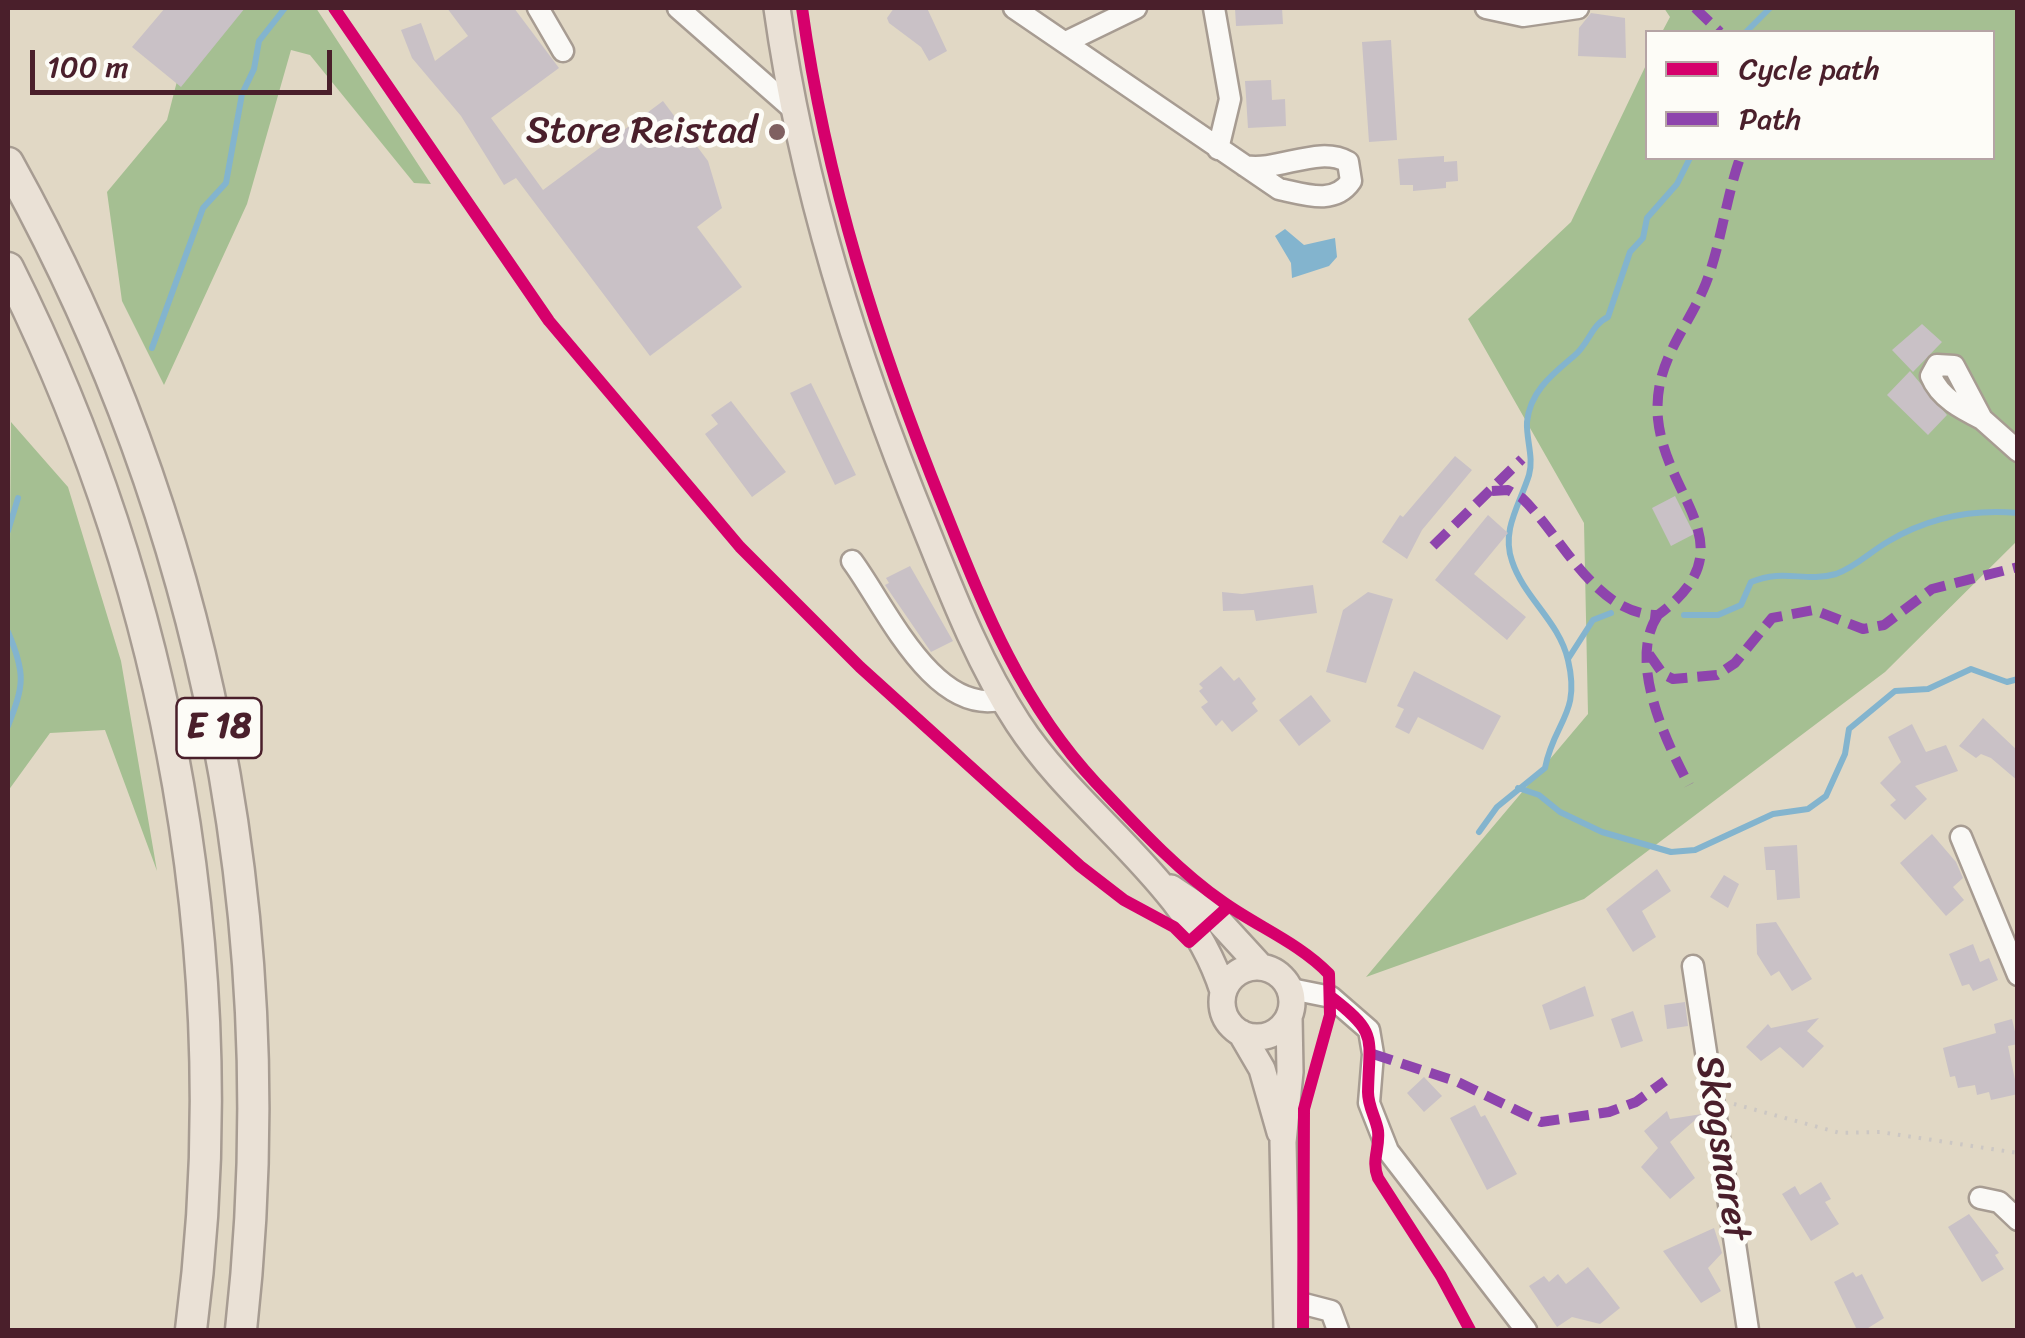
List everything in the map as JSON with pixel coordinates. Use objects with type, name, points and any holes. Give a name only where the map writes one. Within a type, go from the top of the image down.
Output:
[{"type":"highway","name":"E 18","points":[[8,163],[73,289],[134,433],[192,614],[218,723],[243,886],[253,1018],[254,1158],[241,1330]]},
{"type":"highway","name":"E 18","points":[[8,268],[65,392],[118,539],[156,674],[179,790],[195,908],[205,1065],[204,1176],[191,1330]]},
{"type":"main road","points":[[777,8],[794,110],[822,234],[872,391],[948,583],[1003,698],[1057,774],[1164,886],[1200,932],[1223,991],[1225,1017],[1241,1033],[1262,1069],[1283,1142]]},
{"type":"main road","points":[[1164,886],[1198,903],[1260,966],[1277,972],[1291,990],[1288,1119],[1283,1142],[1287,1330]]},
{"type":"main road","points":[[1223,991],[1236,973],[1260,966]]},
{"type":"main road","points":[[1241,1033],[1252,1037],[1271,1034],[1290,1016]]},
{"type":"street","points":[[538,8],[563,51]]},
{"type":"street","points":[[678,8],[794,110]]},
{"type":"street","points":[[1014,8],[1068,40],[1246,166]]},
{"type":"street","points":[[1068,40],[1136,8]]},
{"type":"street","points":[[1214,8],[1230,99],[1218,148]]},
{"type":"street","points":[[1486,8],[1523,16],[1578,8]]},
{"type":"street","points":[[1982,419],[2018,451]]},
{"type":"street","points":[[852,561],[892,624],[932,673],[977,701],[1003,698]]},
{"type":"street","points":[[1961,837],[2018,975]]},
{"type":"street","name":"Skogsnaret","points":[[1693,966],[1748,1330]]},
{"type":"street","points":[[1291,990],[1332,997],[1368,1030],[1373,1054],[1369,1103],[1388,1151],[1526,1330]]},
{"type":"street","points":[[1980,1198],[1999,1202],[2018,1220]]},
{"type":"street","points":[[1285,1298],[1330,1311],[1338,1330]]},
{"type":"path","points":[[1713,1102],[1747,1106],[1840,1133],[1880,1132],[1998,1153],[2018,1152]]},
{"type":"green space","points":[[230,8],[316,8],[431,184],[414,183],[310,55],[291,50],[247,204],[164,385],[122,301],[107,192],[167,120],[184,54]]},
{"type":"green space","points":[[1664,8],[2017,8],[2017,541],[1885,672],[1584,899],[1366,977],[1588,714],[1584,523],[1468,319],[1571,222],[1645,67],[1645,160],[1995,160],[1995,30],[1663,30],[1670,17]]},
{"type":"green space","points":[[11,422],[68,487],[121,661],[157,871],[105,730],[50,733],[8,791]]},
{"type":"water","points":[[1285,229],[1304,245],[1335,238],[1337,257],[1329,266],[1292,278],[1291,263],[1275,236]]},
{"type":"building","points":[[165,8],[245,8],[181,87],[132,47]]},
{"type":"building","points":[[447,8],[514,8],[559,68],[491,118],[543,190],[663,101],[708,161],[722,208],[697,227],[742,287],[650,356],[516,178],[504,185],[461,116],[412,58],[401,30],[421,23],[435,61],[468,36]]},
{"type":"building","points":[[894,8],[927,8],[947,51],[929,61],[921,47],[889,23],[887,18]]},
{"type":"building","points":[[1235,8],[1282,8],[1283,24],[1236,26]]},
{"type":"building","points":[[1591,13],[1625,18],[1626,58],[1578,56],[1579,28]]},
{"type":"building","points":[[1391,40],[1397,140],[1369,142],[1362,42]]},
{"type":"building","points":[[1271,80],[1272,100],[1285,99],[1286,126],[1248,128],[1245,81]]},
{"type":"building","points":[[1444,156],[1444,162],[1457,161],[1458,181],[1446,182],[1446,188],[1413,191],[1413,185],[1400,185],[1398,159]]},
{"type":"building","points":[[1922,324],[1942,342],[1913,372],[1892,350]]},
{"type":"building","points":[[1910,371],[1947,415],[1928,435],[1887,395]]},
{"type":"building","points":[[811,383],[856,475],[835,485],[790,393]]},
{"type":"building","points":[[731,401],[786,472],[752,497],[705,434],[718,424],[711,415]]},
{"type":"building","points":[[1455,456],[1472,470],[1422,530],[1407,559],[1382,542],[1400,515],[1403,517]]},
{"type":"building","points":[[1675,496],[1694,534],[1671,546],[1652,508]]},
{"type":"building","points":[[1488,515],[1508,533],[1474,574],[1526,617],[1507,640],[1435,580]]},
{"type":"building","points":[[910,566],[953,641],[931,652],[885,585],[889,583],[886,578]]},
{"type":"building","points":[[1313,585],[1317,613],[1256,621],[1254,610],[1223,611],[1222,592],[1242,594]]},
{"type":"building","points":[[1368,592],[1393,599],[1366,683],[1326,672],[1343,610]]},
{"type":"building","points":[[1221,666],[1234,681],[1239,677],[1256,699],[1252,703],[1258,711],[1232,732],[1222,720],[1216,726],[1201,707],[1208,702],[1199,691],[1203,688],[1199,684]]},
{"type":"building","points":[[1414,671],[1501,716],[1483,750],[1418,717],[1409,734],[1395,727],[1404,709],[1397,706]]},
{"type":"building","points":[[1311,695],[1331,721],[1299,746],[1279,720]]},
{"type":"building","points":[[1983,718],[2018,751],[2018,781],[1991,758],[1981,754],[1976,758],[1959,746]]},
{"type":"building","points":[[1912,724],[1926,752],[1946,745],[1958,771],[1915,786],[1927,799],[1905,820],[1890,805],[1896,800],[1880,783],[1901,762],[1888,737]]},
{"type":"building","points":[[1932,834],[1956,862],[1963,878],[1953,887],[1964,900],[1946,916],[1900,863]]},
{"type":"building","points":[[1797,845],[1800,898],[1777,900],[1775,870],[1766,870],[1764,847]]},
{"type":"building","points":[[1657,869],[1671,891],[1642,911],[1656,937],[1633,952],[1606,909]]},
{"type":"building","points":[[1724,875],[1739,884],[1728,908],[1710,897]]},
{"type":"building","points":[[1776,922],[1812,979],[1792,991],[1779,971],[1771,976],[1757,954],[1756,924]]},
{"type":"building","points":[[1973,944],[1980,962],[1989,958],[1998,980],[1973,991],[1969,984],[1962,986],[1949,954]]},
{"type":"building","points":[[1585,986],[1594,1016],[1550,1030],[1542,1005]]},
{"type":"building","points":[[1685,1002],[1688,1026],[1667,1029],[1664,1005]]},
{"type":"building","points":[[1633,1011],[1643,1041],[1621,1048],[1611,1019]]},
{"type":"building","points":[[1819,1018],[1807,1031],[1824,1046],[1803,1068],[1780,1047],[1761,1061],[1746,1047],[1768,1024],[1771,1028]]},
{"type":"building","points":[[2012,1019],[2018,1044],[2008,1046],[2018,1094],[1991,1100],[1989,1092],[1977,1095],[1975,1085],[1958,1088],[1955,1076],[1950,1077],[1943,1048],[1996,1033],[1994,1024]]},
{"type":"building","points":[[1424,1077],[1442,1096],[1424,1112],[1407,1093]]},
{"type":"building","points":[[1475,1105],[1481,1117],[1485,1115],[1517,1174],[1487,1190],[1450,1118]]},
{"type":"building","points":[[1667,1111],[1670,1119],[1702,1114],[1670,1142],[1695,1178],[1670,1199],[1641,1167],[1658,1148],[1644,1131]]},
{"type":"building","points":[[1821,1182],[1831,1199],[1825,1202],[1839,1224],[1811,1241],[1782,1194],[1795,1186],[1800,1195]]},
{"type":"building","points":[[1969,1214],[1999,1253],[1995,1255],[2004,1269],[1982,1282],[1948,1227]]},
{"type":"building","points":[[1714,1228],[1722,1253],[1708,1268],[1721,1291],[1701,1303],[1663,1251]]},
{"type":"building","points":[[1588,1267],[1620,1308],[1600,1324],[1572,1317],[1557,1327],[1529,1286],[1544,1276],[1549,1282],[1558,1274],[1566,1284]]},
{"type":"building","points":[[1853,1272],[1856,1277],[1862,1274],[1884,1318],[1865,1330],[1857,1330],[1834,1282]]},
{"type":"waterway","points":[[152,348],[203,208],[226,183],[242,94],[254,69],[259,41],[285,8]]},
{"type":"waterway","points":[[1748,30],[1770,8]]},
{"type":"waterway","points":[[1479,832],[1497,807],[1545,768],[1571,693],[1564,646],[1517,574],[1509,550],[1510,528],[1530,469],[1529,411],[1544,384],[1608,317],[1630,252],[1643,238],[1647,218],[1677,184],[1689,160]]},
{"type":"waterway","points":[[8,531],[18,498]]},
{"type":"waterway","points":[[1684,615],[1718,615],[1741,605],[1751,582],[1763,578],[1836,574],[1904,533],[1935,521],[1984,512],[2018,513]]},
{"type":"waterway","points":[[1568,659],[1593,620],[1611,613]]},
{"type":"waterway","points":[[8,632],[21,679],[8,726]]},
{"type":"waterway","points":[[1518,788],[1539,795],[1560,812],[1602,832],[1671,852],[1695,850],[1773,814],[1808,809],[1826,796],[1845,754],[1849,729],[1895,691],[1928,689],[1971,669],[2007,682],[2018,679]]},
{"type":"marked path","points":[[1695,8],[1718,30]]},
{"type":"marked path","points":[[1492,491],[1508,490],[1522,498],[1581,571],[1616,602],[1636,612],[1658,615],[1685,590],[1698,567],[1701,544],[1664,448],[1658,398],[1666,363],[1711,268],[1739,160]]},
{"type":"marked path","points":[[1433,546],[1522,459]]},
{"type":"marked path","points":[[1649,654],[1663,674],[1673,679],[1717,675],[1735,663],[1772,618],[1814,610],[1863,629],[1884,625],[1932,589],[2018,567]]},
{"type":"marked path","points":[[1658,615],[1649,634],[1648,678],[1661,724],[1689,785]]},
{"type":"marked path","points":[[1373,1054],[1458,1082],[1541,1122],[1609,1112],[1636,1102],[1665,1081]]},
{"type":"cycle path","points":[[334,8],[549,321],[740,547],[860,667],[1080,866],[1124,900],[1174,927],[1189,942],[1229,906]]},
{"type":"cycle path","points":[[802,8],[825,137],[876,324],[959,545],[1025,687],[1070,752],[1173,861],[1223,902],[1292,944],[1329,974],[1330,1015],[1304,1109],[1303,1330]]},
{"type":"cycle path","points":[[1331,997],[1357,1020],[1368,1038],[1368,1097],[1378,1131],[1378,1178],[1441,1276],[1470,1330]]},
{"type":"place","name":"Store Reistad","points":[[777,132]]}]
